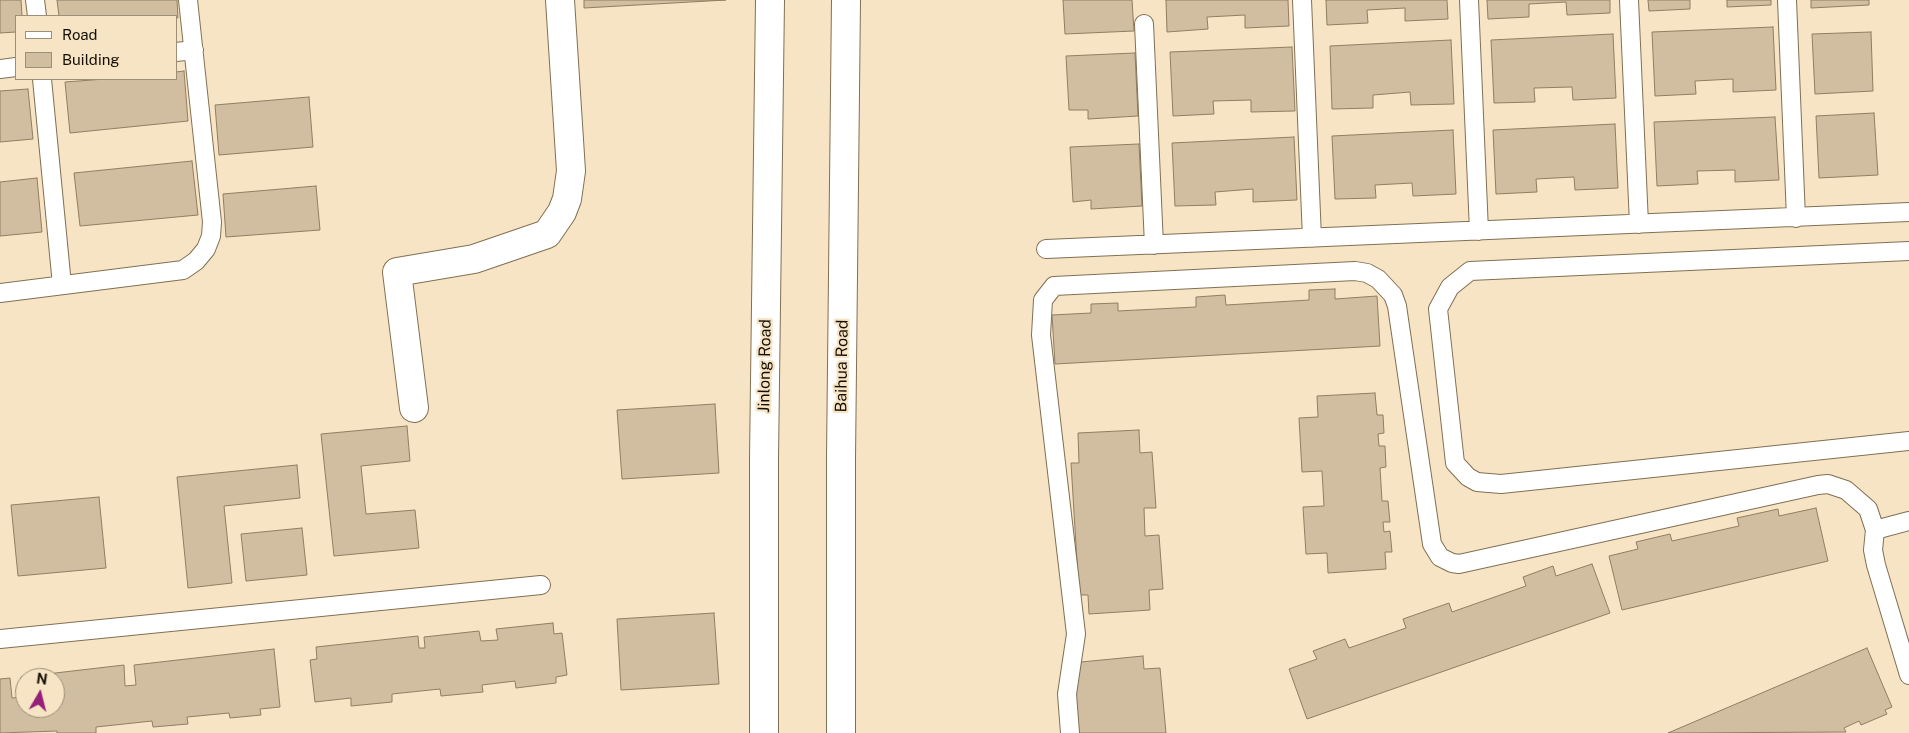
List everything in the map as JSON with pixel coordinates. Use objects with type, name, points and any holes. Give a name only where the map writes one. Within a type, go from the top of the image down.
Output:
[{"type":"main road","points":[[414,408],[397,272],[474,260],[547,234],[562,212],[567,199],[571,171],[560,0]]},
{"type":"main road","name":"Jinlong Road","points":[[764,733],[764,458],[770,0]]},
{"type":"main road","name":"Baihua Road","points":[[841,733],[841,458],[846,0]]},
{"type":"lane","points":[[35,0],[37,15]]},
{"type":"lane","points":[[0,293],[184,270],[196,261],[206,249],[211,236],[212,222],[185,51],[188,0]]},
{"type":"lane","points":[[1302,0],[1312,238]]},
{"type":"lane","points":[[1469,0],[1479,231]]},
{"type":"lane","points":[[1629,0],[1639,224]]},
{"type":"lane","points":[[1787,0],[1796,218]]},
{"type":"lane","points":[[1144,24],[1154,245]]},
{"type":"lane","points":[[0,68],[15,67]]},
{"type":"lane","points":[[42,80],[62,285]]},
{"type":"lane","points":[[1046,249],[1909,212]]},
{"type":"lane","points":[[1909,251],[1470,271],[1450,287],[1438,309],[1455,463],[1468,477],[1477,482],[1501,484],[1909,441]]},
{"type":"lane","points":[[1070,733],[1067,694],[1076,634],[1041,336],[1043,300],[1054,286],[1355,271],[1367,273],[1378,279],[1390,291],[1397,306],[1432,544],[1440,557],[1452,563],[1459,564],[1818,485],[1828,484],[1846,490],[1868,510],[1876,530],[1873,550],[1876,565],[1909,675]]},
{"type":"lane","points":[[1876,530],[1909,521]]},
{"type":"lane","points":[[0,639],[540,585]]},
{"type":"building","points":[[0,0],[21,0],[22,15],[15,15],[15,32],[0,33]]},
{"type":"building","points":[[57,0],[177,0],[178,15],[59,15]]},
{"type":"building","points":[[584,0],[726,0],[584,8]]},
{"type":"building","points":[[1063,0],[1132,0],[1134,31],[1065,34]]},
{"type":"building","points":[[1166,0],[1288,0],[1289,26],[1245,28],[1245,15],[1207,17],[1208,29],[1167,32]]},
{"type":"building","points":[[1326,0],[1447,0],[1448,19],[1405,21],[1405,8],[1367,10],[1368,23],[1327,25]]},
{"type":"building","points":[[1487,0],[1610,0],[1610,13],[1567,15],[1566,2],[1529,4],[1529,17],[1488,19]]},
{"type":"building","points":[[1648,0],[1690,0],[1690,9],[1649,11]]},
{"type":"building","points":[[1727,0],[1771,0],[1771,5],[1727,7]]},
{"type":"building","points":[[1811,0],[1869,0],[1869,5],[1811,8]]},
{"type":"building","points":[[1773,27],[1776,90],[1733,92],[1733,79],[1695,81],[1696,94],[1655,96],[1652,32]]},
{"type":"building","points":[[1871,32],[1873,91],[1815,94],[1812,34]]},
{"type":"building","points":[[1613,34],[1616,98],[1573,100],[1572,87],[1534,88],[1535,102],[1494,103],[1491,40]]},
{"type":"building","points":[[1451,40],[1454,104],[1411,105],[1410,92],[1373,95],[1373,108],[1332,109],[1330,46]]},
{"type":"building","points":[[1292,47],[1295,111],[1251,112],[1251,100],[1213,101],[1214,114],[1173,116],[1170,52]]},
{"type":"building","points":[[1135,53],[1138,116],[1088,119],[1088,110],[1069,110],[1066,56]]},
{"type":"building","points":[[184,71],[188,121],[70,133],[65,82],[92,80],[178,80],[178,72]]},
{"type":"building","points":[[28,89],[33,139],[0,142],[0,91]]},
{"type":"building","points":[[309,97],[313,147],[219,155],[215,105]]},
{"type":"building","points":[[1874,113],[1878,175],[1819,178],[1816,116]]},
{"type":"building","points":[[1775,117],[1779,180],[1735,182],[1735,170],[1697,171],[1698,184],[1657,186],[1654,122]]},
{"type":"building","points":[[1615,124],[1618,188],[1575,190],[1574,177],[1536,179],[1537,192],[1496,194],[1493,130]]},
{"type":"building","points":[[1453,130],[1456,194],[1413,196],[1412,183],[1375,185],[1376,198],[1335,199],[1332,136]]},
{"type":"building","points":[[1294,137],[1297,200],[1253,202],[1253,189],[1215,192],[1216,205],[1175,206],[1172,143]]},
{"type":"building","points":[[1139,144],[1142,206],[1091,209],[1091,200],[1073,202],[1070,147]]},
{"type":"building","points":[[192,161],[198,215],[80,226],[74,173]]},
{"type":"building","points":[[37,178],[42,232],[0,236],[0,182]]},
{"type":"building","points":[[316,186],[320,230],[226,237],[223,194]]},
{"type":"building","points":[[1335,289],[1335,299],[1377,296],[1380,346],[1055,364],[1052,315],[1091,313],[1091,304],[1118,303],[1118,311],[1196,307],[1196,297],[1225,295],[1226,305],[1309,300],[1309,290]]},
{"type":"building","points":[[1375,393],[1377,415],[1383,415],[1384,433],[1378,434],[1379,446],[1385,446],[1386,467],[1380,468],[1382,501],[1388,501],[1390,522],[1383,522],[1384,532],[1390,531],[1392,552],[1385,552],[1386,569],[1328,573],[1327,553],[1306,554],[1303,507],[1324,506],[1322,471],[1302,472],[1299,418],[1318,417],[1317,396]]},
{"type":"building","points":[[715,404],[719,473],[622,479],[617,410]]},
{"type":"building","points":[[407,426],[410,461],[361,466],[366,514],[415,510],[419,548],[334,556],[321,434]]},
{"type":"building","points":[[1139,430],[1140,453],[1152,452],[1156,508],[1144,508],[1145,536],[1159,535],[1163,589],[1149,590],[1150,610],[1089,614],[1088,595],[1079,595],[1071,463],[1079,463],[1078,433]]},
{"type":"building","points":[[297,465],[300,498],[224,506],[232,583],[188,588],[177,477]]},
{"type":"building","points":[[99,497],[106,568],[18,576],[11,505]]},
{"type":"building","points":[[1816,508],[1828,561],[1622,610],[1609,556],[1638,549],[1636,542],[1670,534],[1672,541],[1739,526],[1737,518],[1778,509],[1779,516]]},
{"type":"building","points":[[302,528],[307,575],[246,581],[241,534]]},
{"type":"building","points":[[1592,564],[1610,613],[1307,719],[1289,669],[1317,659],[1313,651],[1345,639],[1349,648],[1406,628],[1403,619],[1449,603],[1452,612],[1526,586],[1523,577],[1553,566],[1556,576]]},
{"type":"building","points":[[714,613],[719,684],[621,690],[617,619]]},
{"type":"building","points":[[553,623],[554,634],[562,633],[567,675],[556,677],[556,683],[516,688],[515,681],[482,685],[483,692],[441,696],[440,689],[392,694],[392,702],[351,706],[351,698],[315,702],[310,660],[317,659],[316,647],[418,636],[419,648],[425,648],[424,637],[479,631],[481,641],[498,640],[496,629]]},
{"type":"building","points":[[1867,648],[1892,707],[1885,710],[1887,714],[1861,725],[1859,721],[1844,728],[1846,732],[1668,733]]},
{"type":"building","points":[[274,649],[280,707],[260,709],[261,715],[230,718],[229,713],[187,717],[188,724],[153,727],[152,721],[96,727],[96,733],[57,733],[57,731],[0,733],[0,679],[10,678],[12,698],[15,698],[15,718],[65,718],[65,672],[124,665],[125,686],[136,685],[134,665]]},
{"type":"building","points":[[1143,656],[1144,669],[1160,668],[1166,733],[1077,733],[1071,663]]}]
